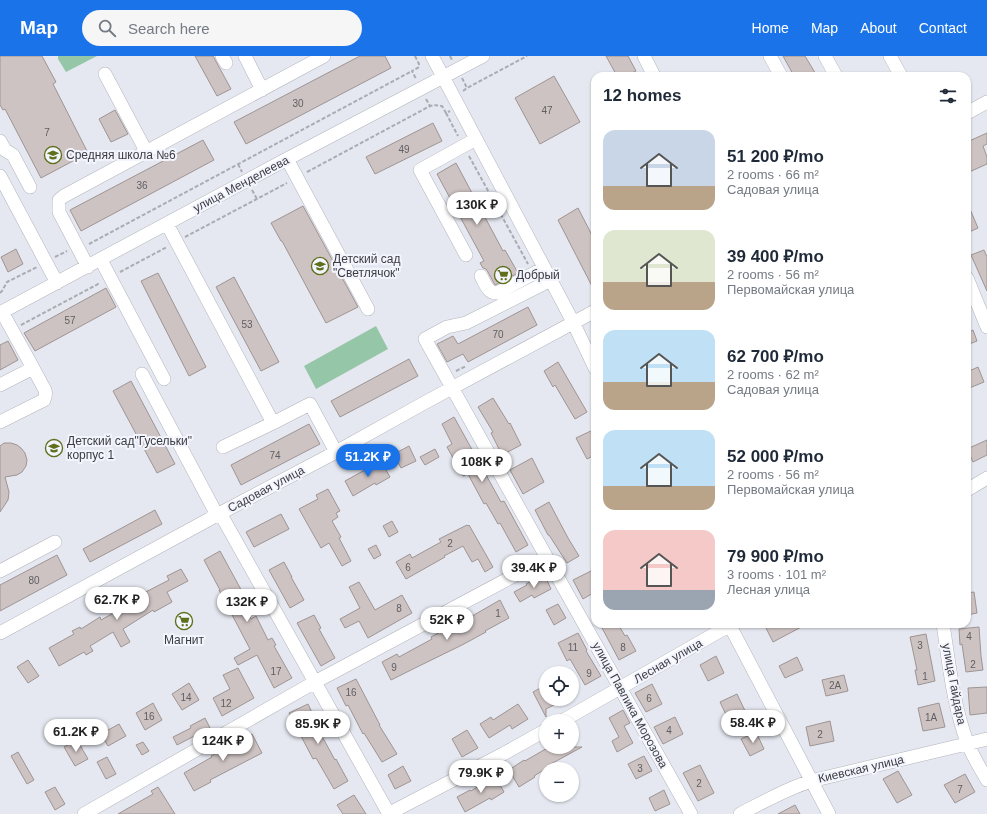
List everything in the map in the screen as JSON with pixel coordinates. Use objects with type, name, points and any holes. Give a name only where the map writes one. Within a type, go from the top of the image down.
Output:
[{"type":"street","points":[[245,56],[262,90]]},
{"type":"street","points":[[88,266],[59,212],[59,200],[146,151],[324,56]]},
{"type":"street","points":[[432,56],[476,139],[539,271],[551,280],[591,360]]},
{"type":"street","name":"улица Менделеева","points":[[1,312],[483,56]]},
{"type":"street","points":[[644,56],[652,72]]},
{"type":"street","points":[[770,56],[779,72]]},
{"type":"street","points":[[825,56],[834,72]]},
{"type":"street","points":[[890,56],[899,72]]},
{"type":"street","points":[[105,74],[146,151]]},
{"type":"street","points":[[971,111],[987,102]]},
{"type":"street","points":[[466,255],[420,170],[476,139]]},
{"type":"street","points":[[0,141],[5,150],[13,154],[27,181],[3,180],[57,283]]},
{"type":"street","points":[[287,159],[368,309]]},
{"type":"street","points":[[166,224],[273,423]]},
{"type":"street","points":[[101,260],[164,379]]},
{"type":"street","points":[[481,276],[489,291],[497,293],[539,271]]},
{"type":"street","name":"улица Павлика Морозова","points":[[551,280],[466,323],[447,327],[425,339],[691,814]]},
{"type":"street","points":[[971,288],[987,326]]},
{"type":"street","points":[[0,422],[44,400],[46,397],[45,390],[1,312]]},
{"type":"street","name":"Садовая улица","points":[[0,633],[591,313]]},
{"type":"street","points":[[0,385],[33,368]]},
{"type":"street","points":[[142,374],[218,514],[389,814],[539,734]]},
{"type":"street","points":[[223,447],[310,404],[336,452]]},
{"type":"street","points":[[971,488],[987,478]]},
{"type":"street","points":[[0,571],[55,542]]},
{"type":"street","points":[[84,814],[315,682],[547,558]]},
{"type":"street","name":"Лесная улица","points":[[574,714],[723,628]]},
{"type":"street","points":[[732,628],[829,814]]},
{"type":"street","name":"улица Гайдара","points":[[944,628],[960,722],[968,744],[987,780]]},
{"type":"street","name":"Киевская улица","points":[[740,814],[795,786],[811,781],[987,739]]},
{"type":"path","points":[[467,88],[527,56]]},
{"type":"path","points":[[0,293],[7,282],[68,251],[88,244],[412,71]]},
{"type":"path","points":[[12,330],[430,106]]},
{"type":"path","points":[[446,113],[464,146],[539,271]]},
{"type":"green space","points":[[58,56],[97,56],[66,72],[58,59]]},
{"type":"green space","points":[[376,326],[388,349],[316,389],[304,366]]},
{"type":"building","points":[[0,56],[42,56],[56,82],[53,84],[88,153],[41,178],[5,109],[3,110],[0,105]]},
{"type":"building","points":[[195,56],[213,56],[231,89],[217,96]]},
{"type":"building","points":[[360,56],[385,56],[391,68],[246,144],[234,122]]},
{"type":"building","points":[[606,56],[628,56],[636,71],[634,72],[615,72]]},
{"type":"building","points":[[783,56],[805,56],[815,72],[792,72]]},
{"type":"building","points":[[554,76],[580,122],[540,144],[515,98]]},
{"type":"building","points":[[115,110],[128,134],[111,142],[99,119]]},
{"type":"building","points":[[433,123],[442,141],[375,174],[366,157]]},
{"type":"building","points":[[987,133],[987,144],[983,146],[987,157],[987,164],[971,171],[971,140]]},
{"type":"building","points":[[203,140],[214,160],[81,231],[70,210]]},
{"type":"building","points":[[456,163],[503,251],[505,250],[518,273],[495,285],[486,269],[483,268],[480,263],[484,261],[437,174]]},
{"type":"building","points":[[303,206],[358,307],[326,323],[271,223]]},
{"type":"building","points":[[578,208],[591,233],[591,284],[558,220]]},
{"type":"building","points":[[971,211],[978,228],[971,231]]},
{"type":"building","points":[[16,249],[23,264],[8,272],[1,257]]},
{"type":"building","points":[[984,250],[987,257],[987,291],[971,255]]},
{"type":"building","points":[[158,273],[206,367],[189,376],[141,281]]},
{"type":"building","points":[[234,277],[279,362],[261,371],[216,287]]},
{"type":"building","points":[[106,288],[116,307],[35,351],[24,333]]},
{"type":"building","points":[[528,307],[537,325],[468,362],[463,354],[447,362],[437,344],[453,336],[458,344]]},
{"type":"building","points":[[973,330],[977,341],[971,343],[971,331]]},
{"type":"building","points":[[8,341],[18,360],[0,370],[0,345]]},
{"type":"building","points":[[409,359],[418,376],[340,417],[331,401]]},
{"type":"building","points":[[558,362],[587,412],[575,419],[555,385],[553,387],[544,371]]},
{"type":"building","points":[[978,367],[984,382],[971,387],[971,370]]},
{"type":"building","points":[[131,381],[175,464],[157,473],[113,391]]},
{"type":"building","points":[[493,398],[509,424],[510,423],[521,445],[502,455],[491,433],[493,432],[478,407]]},
{"type":"building","points":[[454,417],[501,502],[504,501],[528,545],[516,552],[500,523],[498,524],[486,503],[484,504],[468,474],[463,476],[447,447],[452,444],[442,424]]},
{"type":"building","points":[[309,424],[320,444],[241,485],[231,465]]},
{"type":"building","points":[[591,431],[591,457],[587,459],[576,438]]},
{"type":"building","points":[[987,440],[987,455],[973,462],[971,458],[971,447]]},
{"type":"building","points":[[4,443],[17,445],[25,453],[27,460],[26,466],[22,472],[17,475],[5,477],[9,492],[8,500],[0,512],[0,446]]},
{"type":"building","points":[[409,446],[416,461],[401,468],[394,454]]},
{"type":"building","points":[[435,449],[439,457],[425,465],[420,457]]},
{"type":"building","points":[[532,458],[544,482],[523,494],[510,470]]},
{"type":"building","points":[[381,461],[390,477],[376,485],[375,483],[353,496],[345,481]]},
{"type":"building","points":[[328,489],[340,511],[336,513],[338,517],[332,521],[341,537],[339,538],[351,561],[342,566],[329,543],[321,548],[299,509],[318,499],[316,495]]},
{"type":"building","points":[[549,502],[579,556],[567,563],[548,535],[535,510]]},
{"type":"building","points":[[155,510],[162,524],[90,562],[83,549]]},
{"type":"building","points":[[281,514],[289,529],[254,547],[246,532]]},
{"type":"building","points":[[392,521],[398,532],[389,537],[383,526]]},
{"type":"building","points":[[469,525],[493,567],[485,572],[478,559],[472,562],[463,546],[406,579],[396,562],[410,554],[412,558],[441,542],[439,539]]},
{"type":"building","points":[[376,545],[381,555],[374,559],[368,549]]},
{"type":"building","points":[[220,551],[245,597],[241,600],[251,619],[256,616],[268,640],[272,638],[276,645],[274,646],[292,678],[274,688],[257,655],[238,665],[234,658],[250,649],[204,560]]},
{"type":"building","points":[[57,555],[67,575],[0,611],[0,585]]},
{"type":"building","points":[[284,562],[304,600],[290,608],[269,570]]},
{"type":"building","points":[[181,569],[188,581],[167,592],[172,602],[154,612],[153,610],[123,629],[130,642],[121,647],[113,632],[90,646],[93,651],[86,655],[84,652],[59,666],[49,648],[74,634],[72,631],[80,627],[81,629],[100,617],[101,620],[117,611],[115,609],[135,596],[136,597],[169,580],[167,576]]},
{"type":"building","points":[[591,571],[591,594],[583,599],[573,580]]},
{"type":"building","points":[[544,574],[551,589],[534,598],[532,595],[520,602],[514,592]]},
{"type":"building","points":[[359,582],[375,610],[402,595],[412,613],[368,638],[359,621],[345,628],[340,619],[360,608],[349,587]]},
{"type":"building","points":[[971,592],[974,592],[977,613],[971,614]]},
{"type":"building","points":[[500,600],[509,618],[462,645],[391,680],[382,662],[397,654],[399,657],[432,639],[431,637],[452,626],[453,627]]},
{"type":"building","points":[[558,604],[566,618],[554,625],[546,610]]},
{"type":"building","points":[[314,615],[321,628],[319,629],[335,658],[321,666],[297,623]]},
{"type":"building","points":[[979,627],[983,670],[966,672],[962,644],[960,645],[959,629]]},
{"type":"building","points":[[602,628],[620,628],[625,636],[627,635],[636,651],[619,660]]},
{"type":"building","points":[[766,628],[799,628],[773,642]]},
{"type":"building","points":[[578,633],[587,650],[586,651],[601,676],[585,685],[579,675],[579,666],[574,666],[570,659],[567,661],[558,643]]},
{"type":"building","points":[[926,634],[935,681],[918,685],[915,670],[917,670],[910,637]]},
{"type":"building","points":[[716,656],[724,673],[708,681],[700,665]]},
{"type":"building","points":[[797,657],[803,670],[785,678],[779,666]]},
{"type":"building","points":[[28,660],[39,676],[28,683],[17,667]]},
{"type":"building","points":[[238,668],[254,698],[222,716],[213,698],[230,689],[223,675]]},
{"type":"building","points":[[844,675],[848,691],[826,696],[822,680]]},
{"type":"building","points":[[356,679],[379,725],[397,754],[382,762],[364,733],[363,734],[348,705],[346,706],[337,688]]},
{"type":"building","points":[[189,683],[199,700],[182,710],[172,694]]},
{"type":"building","points":[[652,684],[662,704],[646,712],[635,693]]},
{"type":"building","points":[[987,687],[987,713],[970,715],[968,688]]},
{"type":"building","points":[[539,689],[539,704],[533,692]]},
{"type":"building","points":[[737,694],[747,715],[730,723],[720,702]]},
{"type":"building","points":[[153,703],[162,720],[145,730],[136,713]]},
{"type":"building","points":[[939,703],[945,727],[923,731],[918,708]]},
{"type":"building","points":[[308,704],[315,719],[313,720],[348,781],[334,789],[316,758],[313,759],[289,713]]},
{"type":"building","points":[[518,704],[528,719],[512,729],[510,725],[489,738],[480,724],[491,717],[493,720]]},
{"type":"building","points":[[540,706],[552,706],[546,709],[546,714],[544,714]]},
{"type":"building","points":[[623,710],[630,723],[624,726],[633,743],[617,752],[612,741],[619,737],[609,718]]},
{"type":"building","points":[[675,717],[683,734],[663,744],[654,727]]},
{"type":"building","points":[[205,718],[210,728],[177,745],[173,737],[191,728],[190,726]]},
{"type":"building","points":[[830,721],[834,741],[810,746],[806,727]]},
{"type":"building","points":[[119,724],[126,736],[108,746],[101,734]]},
{"type":"building","points":[[467,730],[478,748],[462,757],[452,739]]},
{"type":"building","points":[[756,732],[764,749],[750,756],[741,739]]},
{"type":"building","points":[[252,734],[262,753],[210,780],[211,782],[194,791],[184,773],[212,757],[211,756]]},
{"type":"building","points":[[77,740],[88,759],[75,766],[64,747]]},
{"type":"building","points":[[143,742],[149,751],[142,755],[136,745]]},
{"type":"building","points":[[18,752],[34,780],[27,784],[11,756]]},
{"type":"building","points":[[539,753],[569,754],[554,762],[539,762],[539,773],[519,787],[509,770],[524,760],[525,761]]},
{"type":"building","points":[[644,756],[652,771],[636,779],[628,764]]},
{"type":"building","points":[[107,757],[116,774],[106,779],[97,762]]},
{"type":"building","points":[[700,765],[714,793],[698,801],[683,773]]},
{"type":"building","points":[[403,766],[411,781],[395,789],[388,775]]},
{"type":"building","points":[[898,771],[912,795],[897,803],[883,779]]},
{"type":"building","points":[[965,774],[975,792],[955,803],[944,785]]},
{"type":"building","points":[[495,776],[504,792],[465,812],[457,797],[470,790],[471,791]]},
{"type":"building","points":[[55,787],[65,804],[55,810],[45,792]]},
{"type":"building","points":[[158,787],[175,814],[118,814],[153,794],[151,791]]},
{"type":"building","points":[[664,790],[670,804],[655,811],[649,798]]},
{"type":"building","points":[[354,795],[366,814],[343,814],[337,805]]},
{"type":"building","points":[[795,805],[800,814],[778,814]]},
{"type":"place","name":"Средняя школа №6","points":[[53,155]]},
{"type":"place","name":"Детский сад \"Светлячок\"","points":[[320,266]]},
{"type":"place","name":"Добрый","points":[[503,275]]},
{"type":"place","name":"Детский сад\"Гусельки\" корпус 1","points":[[54,448]]},
{"type":"place","name":"Магнит","points":[[184,621]]}]
